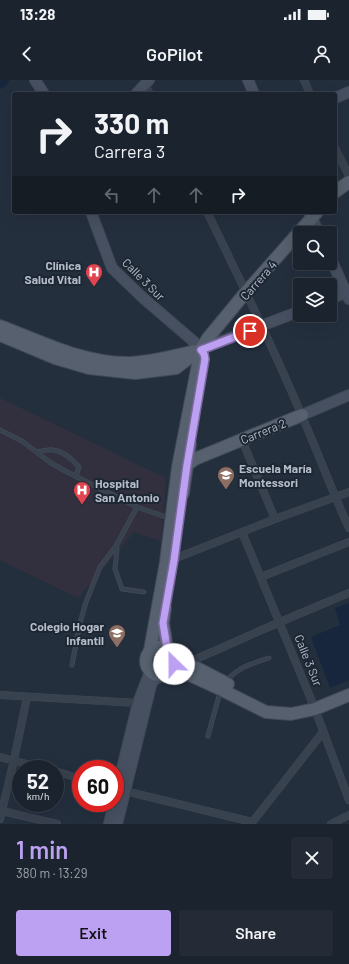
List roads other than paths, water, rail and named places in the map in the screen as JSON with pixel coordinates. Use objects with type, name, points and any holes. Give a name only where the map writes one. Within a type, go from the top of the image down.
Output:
[{"type":"main road","points":[[35,80],[43,92]]},
{"type":"main road","points":[[248,80],[253,92]]},
{"type":"main road","points":[[138,92],[147,82]]},
{"type":"main road","points":[[337,97],[349,92]]},
{"type":"main road","points":[[337,191],[349,182]]},
{"type":"main road","name":"Calle 3 Sur","points":[[92,214],[112,268],[142,297],[192,340],[201,350]]},
{"type":"main road","points":[[313,214],[317,226]]},
{"type":"main road","name":"Carrera 4","points":[[201,350],[208,338],[313,214]]},
{"type":"main road","points":[[336,270],[348,294],[337,297]]},
{"type":"main road","points":[[0,326],[89,359],[126,363],[164,359],[201,350],[293,314]]},
{"type":"main road","points":[[0,335],[56,358],[89,368],[135,373],[176,368],[189,372],[193,389]]},
{"type":"main road","points":[[176,368],[201,350]]},
{"type":"main road","points":[[167,648],[163,623],[170,561],[193,389],[201,350]]},
{"type":"main road","points":[[182,466],[205,359],[201,350]]},
{"type":"main road","name":"Carrera 2","points":[[182,466],[195,459],[349,395]]},
{"type":"main road","points":[[170,561],[150,650],[146,657],[146,665],[161,673],[183,672],[222,685],[266,703],[290,707],[313,706],[349,695]]},
{"type":"main road","points":[[124,773],[151,685],[161,673],[174,664],[172,652],[167,648],[162,646],[155,647],[150,650]]},
{"type":"main road","points":[[174,659],[187,663],[222,685]]},
{"type":"main road","points":[[124,765],[138,703],[161,673]]},
{"type":"main road","points":[[313,706],[349,687]]},
{"type":"main road","points":[[109,824],[112,812]]},
{"type":"main road","points":[[117,812],[117,824]]},
{"type":"street","points":[[304,80],[309,92]]},
{"type":"street","points":[[147,82],[150,92]]},
{"type":"street","points":[[337,152],[349,176]]},
{"type":"street","points":[[208,214],[262,326],[302,415],[334,497],[349,528]]},
{"type":"street","points":[[242,440],[275,519]]},
{"type":"street","points":[[170,561],[275,519],[349,492]]},
{"type":"street","name":"Calle 3 Sur","points":[[242,532],[324,732],[349,800]]},
{"type":"street","points":[[261,577],[349,542]]},
{"type":"street","points":[[187,663],[349,593]]},
{"type":"street","points":[[0,695],[138,703]]},
{"type":"street","points":[[0,757],[14,760],[27,696]]},
{"type":"street","points":[[124,793],[252,823],[324,732]]},
{"type":"street","points":[[0,819],[12,768]]},
{"type":"street","points":[[2,811],[43,822],[57,824]]},
{"type":"street","points":[[331,824],[349,815]]},
{"type":"lane","points":[[0,430],[22,441],[51,463],[137,507],[158,515],[176,517]]},
{"type":"lane","points":[[37,452],[51,449],[74,460],[79,467],[76,476]]},
{"type":"lane","points":[[72,665],[80,623],[86,602],[100,566],[116,546],[137,507]]},
{"type":"lane","points":[[116,546],[115,570],[120,587],[126,590],[144,592]]},
{"type":"lane","points":[[208,736],[222,685],[237,670],[246,665],[269,658]]},
{"type":"water","points":[[349,603],[349,680],[330,688],[311,637],[340,625],[335,608]]},
{"type":"waterway","points":[[0,83],[3,80]]},
{"type":"place","name":"Clínica Salud Vital","points":[[94,287]]},
{"type":"place","name":"Escuela María Montessori","points":[[226,490]]},
{"type":"place","name":"Hospital San Antonio","points":[[82,505]]},
{"type":"place","name":"Colegio Hogar Infantil","points":[[117,648]]}]
